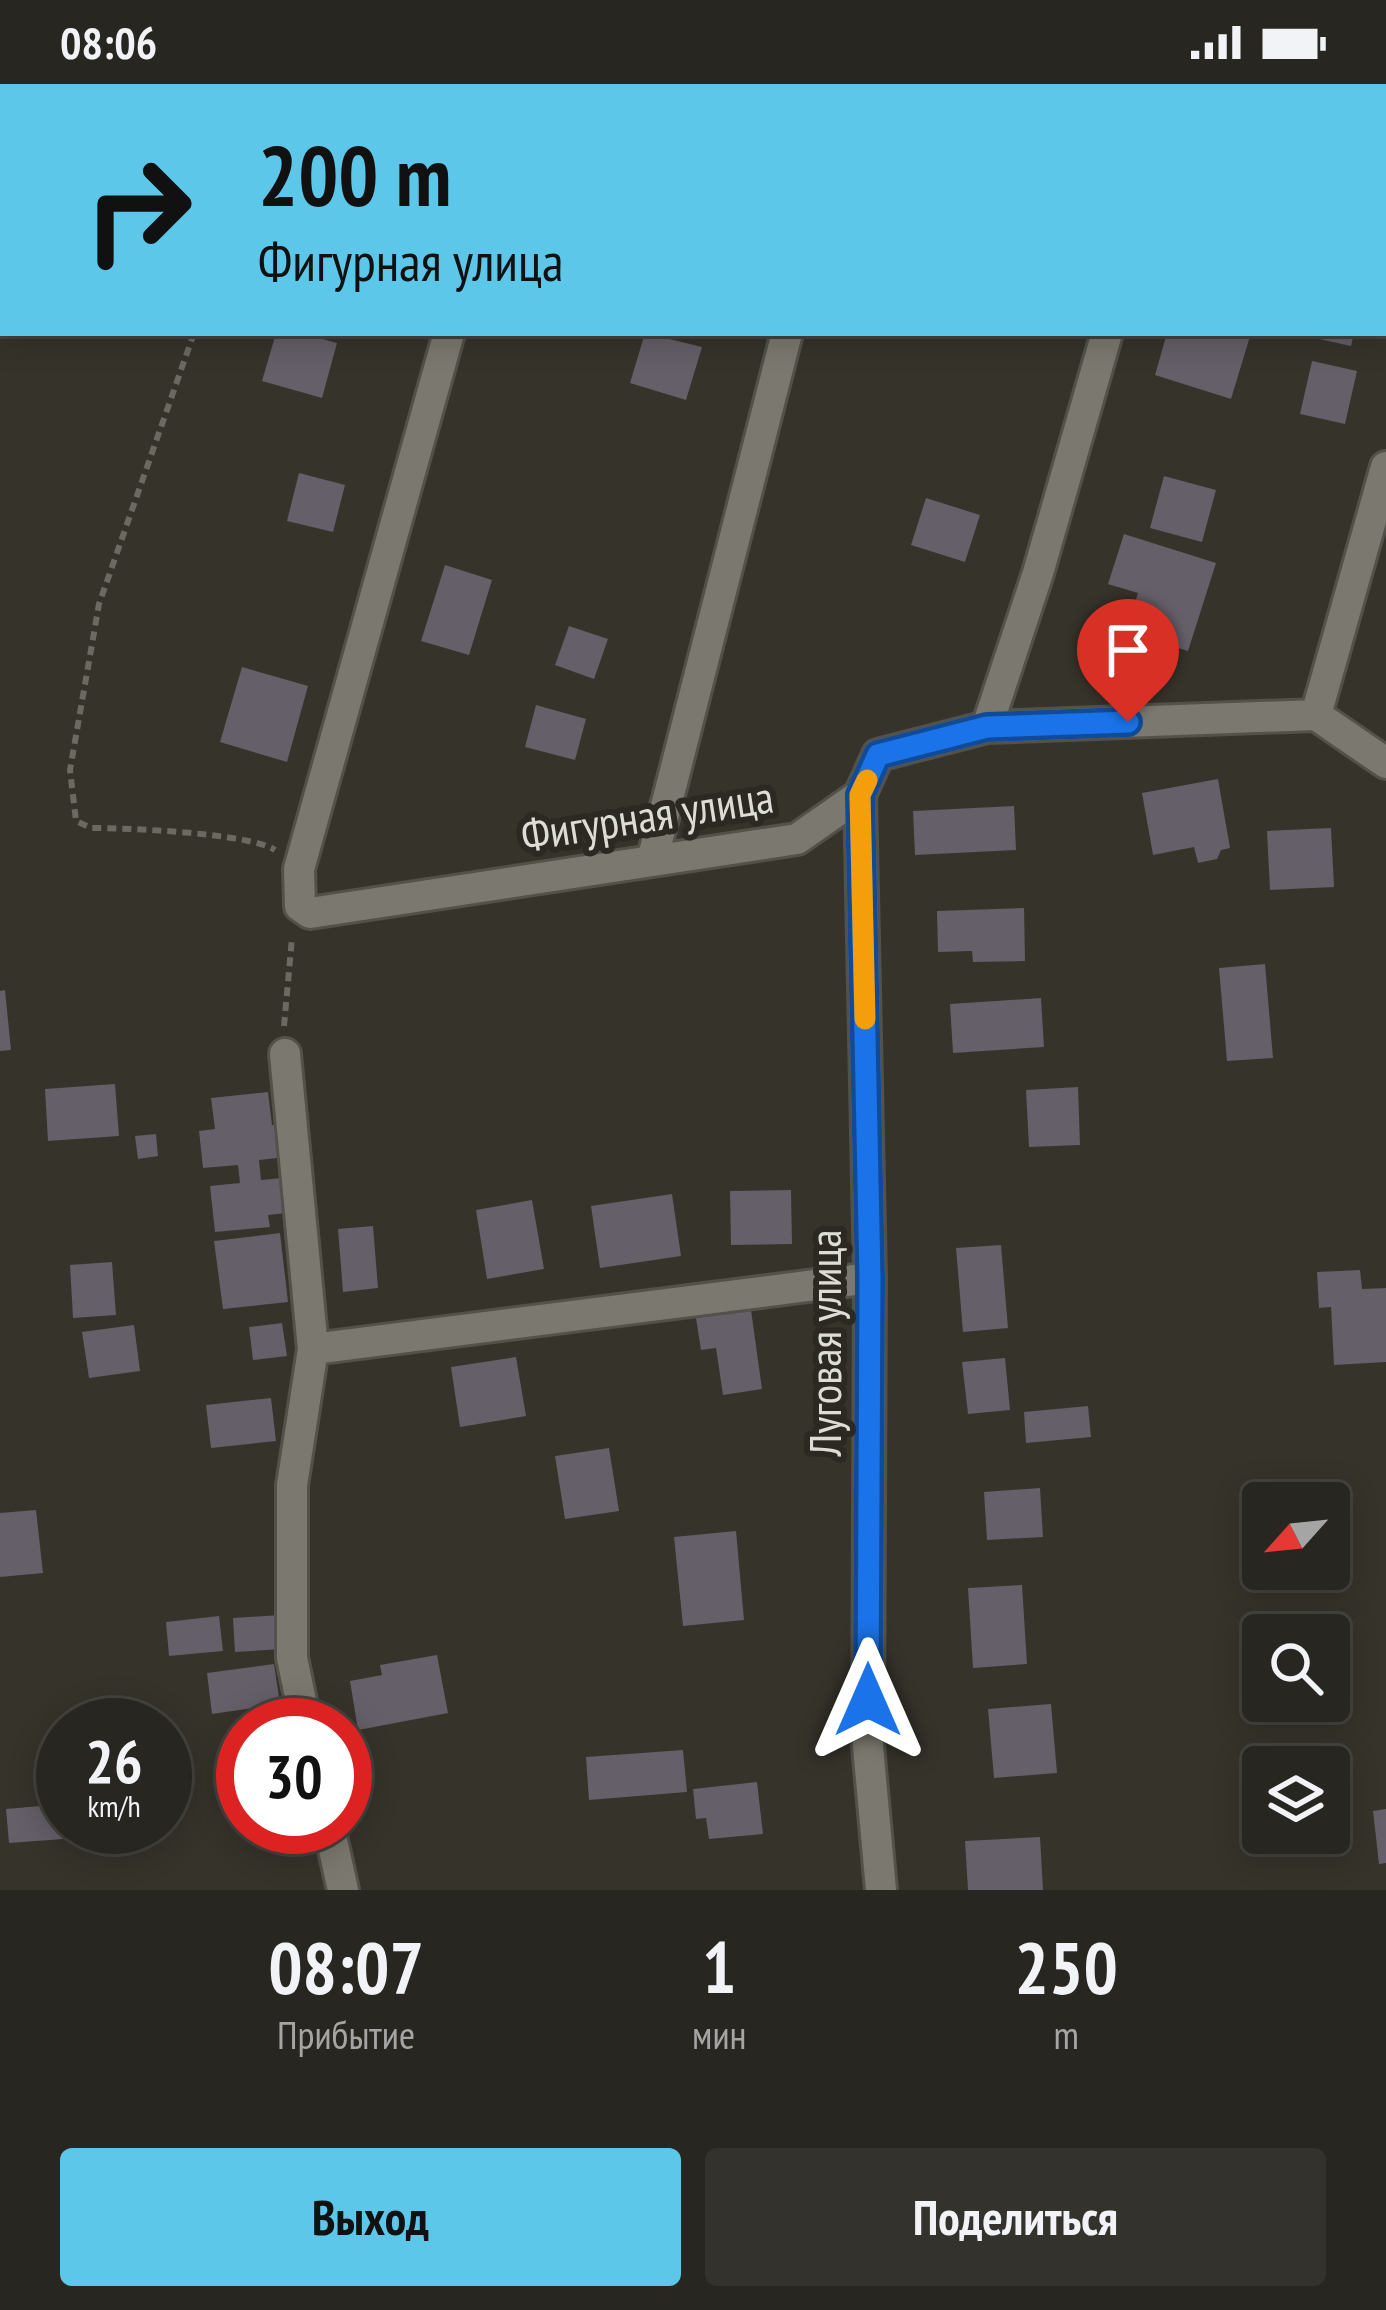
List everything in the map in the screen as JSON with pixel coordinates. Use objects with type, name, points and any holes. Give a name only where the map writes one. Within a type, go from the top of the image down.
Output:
[{"type":"street","points":[[300,906],[299,868],[448,336]]},
{"type":"street","points":[[652,861],[786,336]]},
{"type":"street","points":[[987,727],[1038,573],[1106,336]]},
{"type":"street","points":[[1386,467],[1316,715],[1386,763]]},
{"type":"street","name":"Фигурная улица","points":[[300,906],[310,913],[797,839],[860,795],[878,755],[987,727],[1316,715]]},
{"type":"street","name":"Луговая улица","points":[[860,795],[870,1278],[868,1746],[881,1890]]},
{"type":"street","points":[[285,1054],[314,1349],[292,1485],[292,1658],[300,1698]]},
{"type":"street","points":[[314,1349],[870,1278]]},
{"type":"street","points":[[335,1854],[343,1890]]},
{"type":"path","points":[[193,336],[99,604],[70,770],[76,821],[91,828],[270,845],[299,868]]},
{"type":"path","points":[[285,1054],[283,1013],[300,906]]},
{"type":"building","points":[[275,336],[312,336],[337,343],[322,398],[262,381]]},
{"type":"building","points":[[644,336],[702,347],[686,400],[630,383]]},
{"type":"building","points":[[1166,336],[1250,336],[1231,399],[1155,375]]},
{"type":"building","points":[[1310,336],[1353,336],[1351,346]]},
{"type":"building","points":[[1312,361],[1357,371],[1345,424],[1300,414]]},
{"type":"building","points":[[299,473],[345,485],[333,532],[287,521]]},
{"type":"building","points":[[1164,476],[1216,490],[1202,542],[1150,528]]},
{"type":"building","points":[[926,498],[980,515],[965,562],[911,545]]},
{"type":"building","points":[[1124,534],[1216,563],[1188,651],[1126,632],[1138,593],[1108,584]]},
{"type":"building","points":[[445,565],[492,580],[469,655],[421,641]]},
{"type":"building","points":[[569,626],[608,639],[594,679],[555,665]]},
{"type":"building","points":[[242,667],[308,686],[287,762],[220,742]]},
{"type":"building","points":[[536,705],[586,719],[575,760],[525,747]]},
{"type":"building","points":[[1218,779],[1230,848],[1221,850],[1217,859],[1198,863],[1194,847],[1153,855],[1142,793]]},
{"type":"building","points":[[1014,806],[1016,850],[915,855],[913,811]]},
{"type":"building","points":[[1331,828],[1334,887],[1270,890],[1267,831]]},
{"type":"building","points":[[1024,908],[1025,961],[973,962],[972,951],[938,952],[937,911]]},
{"type":"building","points":[[1265,964],[1273,1058],[1227,1061],[1219,968]]},
{"type":"building","points":[[5,990],[11,1050],[0,1051],[0,991]]},
{"type":"building","points":[[1041,998],[1044,1047],[953,1053],[950,1004]]},
{"type":"building","points":[[115,1084],[119,1136],[48,1141],[45,1089]]},
{"type":"building","points":[[1078,1087],[1080,1145],[1029,1147],[1026,1090]]},
{"type":"building","points":[[268,1092],[272,1125],[291,1123],[295,1156],[259,1160],[261,1180],[293,1177],[296,1212],[268,1215],[270,1227],[215,1232],[210,1186],[240,1183],[238,1165],[203,1168],[199,1131],[215,1129],[211,1098]]},
{"type":"building","points":[[156,1134],[158,1156],[138,1159],[135,1136]]},
{"type":"building","points":[[791,1190],[792,1244],[731,1245],[730,1191]]},
{"type":"building","points":[[672,1194],[681,1256],[600,1268],[591,1206]]},
{"type":"building","points":[[532,1200],[544,1269],[487,1279],[476,1210]]},
{"type":"building","points":[[373,1226],[378,1288],[343,1292],[338,1229]]},
{"type":"building","points":[[280,1233],[288,1302],[223,1309],[214,1241]]},
{"type":"building","points":[[1001,1245],[1008,1328],[963,1332],[956,1248]]},
{"type":"building","points":[[112,1262],[116,1315],[73,1318],[70,1265]]},
{"type":"building","points":[[1360,1270],[1362,1289],[1386,1288],[1386,1362],[1334,1365],[1331,1307],[1319,1308],[1317,1272]]},
{"type":"building","points":[[751,1310],[762,1389],[723,1395],[716,1348],[701,1350],[696,1318]]},
{"type":"building","points":[[282,1323],[287,1356],[253,1360],[249,1327]]},
{"type":"building","points":[[134,1325],[140,1371],[89,1378],[82,1332]]},
{"type":"building","points":[[516,1357],[526,1416],[460,1427],[451,1367]]},
{"type":"building","points":[[1005,1358],[1010,1410],[968,1414],[962,1362]]},
{"type":"building","points":[[271,1398],[276,1441],[211,1448],[206,1405]]},
{"type":"building","points":[[1088,1406],[1091,1437],[1026,1443],[1024,1412]]},
{"type":"building","points":[[609,1448],[619,1511],[565,1519],[555,1456]]},
{"type":"building","points":[[1040,1488],[1043,1537],[987,1540],[984,1492]]},
{"type":"building","points":[[36,1510],[43,1573],[0,1577],[0,1513]]},
{"type":"building","points":[[736,1531],[744,1620],[683,1626],[674,1537]]},
{"type":"building","points":[[1022,1585],[1027,1664],[973,1668],[968,1588]]},
{"type":"building","points":[[280,1615],[282,1649],[235,1652],[233,1618]]},
{"type":"building","points":[[219,1616],[223,1651],[169,1656],[166,1622]]},
{"type":"building","points":[[437,1655],[448,1713],[372,1727],[372,1698],[353,1698],[350,1681],[382,1675],[380,1665]]},
{"type":"building","points":[[274,1664],[279,1698],[216,1698],[216,1713],[212,1714],[207,1673]]},
{"type":"building","points":[[1051,1704],[1057,1773],[994,1778],[988,1709]]},
{"type":"building","points":[[683,1750],[687,1792],[589,1800],[586,1757]]},
{"type":"building","points":[[757,1782],[763,1834],[709,1839],[706,1818],[696,1819],[693,1789]]},
{"type":"building","points":[[36,1806],[36,1841],[9,1843],[6,1809]]},
{"type":"building","points":[[1386,1809],[1386,1863],[1379,1864],[1373,1811]]},
{"type":"building","points":[[1040,1837],[1043,1890],[968,1890],[965,1841]]},
{"type":"slow traffic","points":[[865,1019],[860,795],[867,780]]},
{"type":"route","points":[[868,1700],[870,1278],[860,795],[878,755],[987,727],[1128,722]]}]
